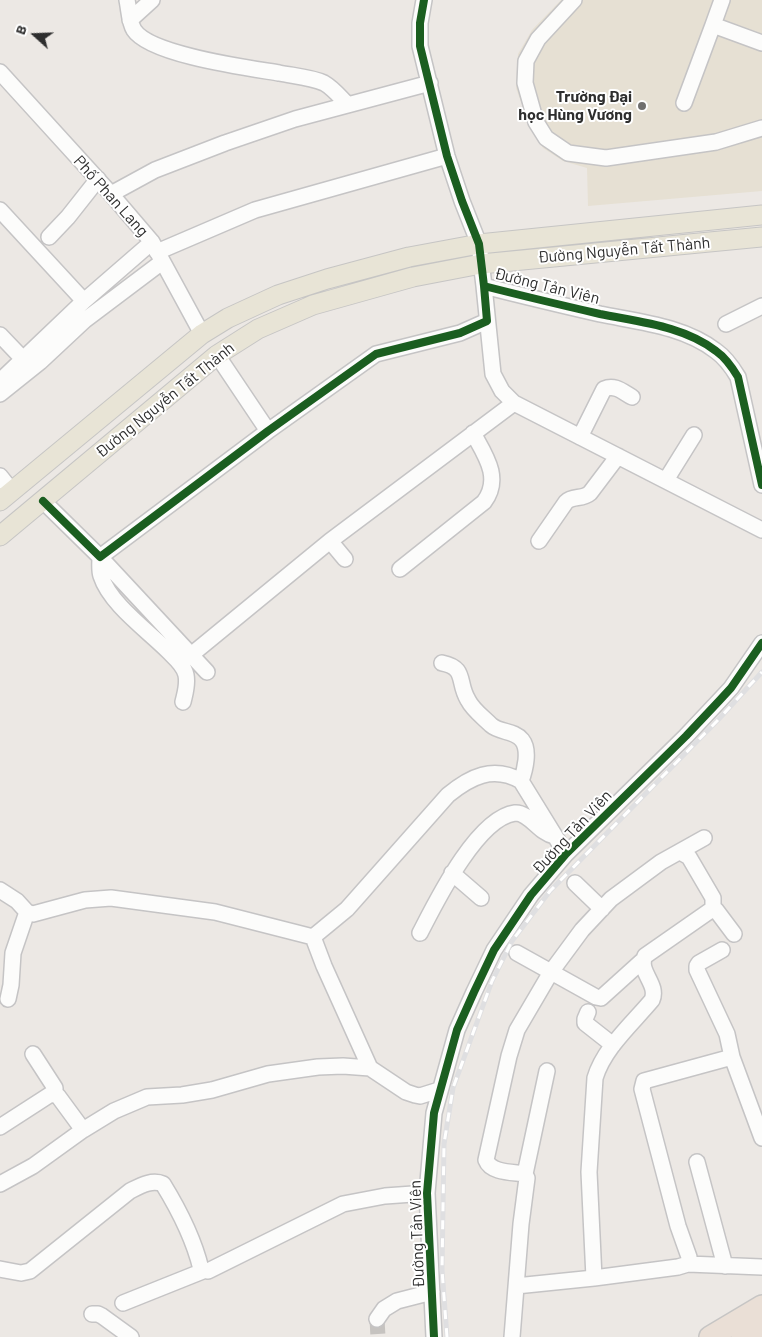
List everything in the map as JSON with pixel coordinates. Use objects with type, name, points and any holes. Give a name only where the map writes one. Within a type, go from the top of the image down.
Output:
[{"type":"highway","points":[[710,1337],[762,1306]]},
{"type":"highway","points":[[742,1337],[762,1325]]},
{"type":"main road","name":"Đường Nguyễn Tất Thành","points":[[6,496],[202,334],[250,307],[306,285],[409,256],[478,244],[762,215]]},
{"type":"main road","name":"Đường Nguyễn Tất Thành","points":[[0,536],[217,355],[258,329],[313,305],[413,277],[481,264],[762,237]]},
{"type":"street","points":[[128,0],[130,20],[134,30],[144,39],[160,47],[207,60],[307,78],[324,83],[333,89],[347,104]]},
{"type":"street","points":[[130,20],[152,0]]},
{"type":"street","name":"Đường Tản Viên","points":[[424,0],[420,23],[420,46],[447,156],[478,244],[484,286],[564,306],[673,329],[716,350],[729,362],[738,378],[762,485]]},
{"type":"street","points":[[574,0],[538,39],[526,61],[525,83],[536,122],[546,138],[568,152],[606,158],[716,142],[762,128]]},
{"type":"street","points":[[684,103],[722,0]]},
{"type":"street","points":[[713,25],[762,42]]},
{"type":"street","name":"Phố Phan Lang","points":[[0,72],[112,194],[157,252],[202,334]]},
{"type":"street","points":[[112,194],[155,170],[295,119],[430,82]]},
{"type":"street","points":[[0,381],[84,301],[157,252],[255,210],[447,156]]},
{"type":"street","points":[[50,237],[98,179]]},
{"type":"street","points":[[0,210],[84,301]]},
{"type":"street","points":[[0,394],[40,362],[157,252]]},
{"type":"street","points":[[484,286],[493,374],[502,391],[514,403],[762,530]]},
{"type":"street","points":[[726,324],[762,306]]},
{"type":"street","points":[[100,557],[268,431],[381,351],[460,333],[488,321]]},
{"type":"street","points":[[0,334],[22,358]]},
{"type":"street","points":[[217,355],[268,431]]},
{"type":"street","points":[[580,437],[604,388],[608,386],[615,387],[632,398]]},
{"type":"street","points":[[190,655],[330,541],[514,403]]},
{"type":"street","points":[[400,569],[488,497],[492,473],[473,432]]},
{"type":"street","points":[[666,480],[694,435]]},
{"type":"street","points":[[538,541],[566,502],[570,498],[585,497],[590,493],[618,456]]},
{"type":"street","points":[[0,476],[6,496]]},
{"type":"street","points":[[43,501],[100,557],[206,672]]},
{"type":"street","points":[[330,541],[344,559]]},
{"type":"street","points":[[100,557],[100,574],[116,602],[181,664],[186,674],[187,684],[183,702]]},
{"type":"street","name":"Đường Tản Viên","points":[[434,1337],[427,1193],[434,1113],[457,1030],[494,950],[531,896],[566,854],[719,701],[731,688],[762,643]]},
{"type":"street","points":[[442,663],[452,665],[458,669],[466,698],[491,725],[497,730],[512,734],[522,740],[526,753],[521,781]]},
{"type":"street","points":[[313,937],[347,909],[448,795],[462,783],[479,776],[498,773],[511,775],[521,781],[566,854]]},
{"type":"street","points":[[420,933],[452,873],[469,849],[492,824],[515,813],[523,814],[542,831],[548,835],[555,836]]},
{"type":"street","points":[[525,1174],[493,1169],[488,1166],[486,1160],[509,1056],[517,1030],[551,972],[582,930],[611,899],[661,862],[704,838]]},
{"type":"street","points":[[517,953],[601,998],[642,961],[645,956],[713,907],[713,898],[689,857],[680,852]]},
{"type":"street","points":[[452,873],[481,898]]},
{"type":"street","points":[[575,883],[602,909]]},
{"type":"street","points":[[0,890],[17,901],[27,912],[33,914],[85,900],[111,898],[215,912],[313,937]]},
{"type":"street","points":[[711,910],[716,910],[734,934]]},
{"type":"street","points":[[8,999],[12,985],[13,953],[27,912]]},
{"type":"street","points":[[313,937],[370,1068]]},
{"type":"street","points":[[722,950],[699,963],[697,970],[728,1034],[732,1057],[762,1138]]},
{"type":"street","points":[[594,1278],[589,1172],[595,1078],[599,1065],[613,1045],[652,1000],[654,994],[642,961]]},
{"type":"street","points":[[588,1012],[584,1020],[585,1023],[613,1045]]},
{"type":"street","points":[[33,1054],[55,1088],[55,1094],[83,1130]]},
{"type":"street","points":[[688,1264],[689,1257],[678,1226],[642,1085],[644,1081],[732,1057]]},
{"type":"street","points":[[0,1184],[33,1166],[83,1130],[114,1111],[147,1097],[182,1095],[212,1090],[268,1074],[318,1067],[343,1066],[370,1068],[406,1092],[415,1095],[420,1096],[439,1090]]},
{"type":"street","points":[[512,1337],[527,1178],[525,1174],[547,1071]]},
{"type":"street","points":[[0,1127],[51,1094],[55,1094]]},
{"type":"street","points":[[697,1162],[725,1266]]},
{"type":"street","points":[[0,1269],[26,1273],[30,1271],[130,1191],[141,1185],[154,1182],[163,1184],[173,1200],[198,1255],[203,1271]]},
{"type":"street","points":[[123,1303],[203,1271],[208,1272],[343,1204],[385,1196],[427,1193]]},
{"type":"street","points":[[516,1286],[594,1278],[688,1264],[762,1267]]},
{"type":"street","points":[[377,1319],[384,1309],[397,1301],[432,1292]]},
{"type":"street","points":[[92,1314],[102,1316],[131,1337]]},
{"type":"shaded area","name":"Trường Đại học Hùng Vương","points":[[561,0],[762,0],[762,191],[588,206],[587,168],[563,161],[543,148],[529,125],[516,88],[518,54],[532,30]]},
{"type":"tunnel","points":[[377,1319],[378,1337]]},
{"type":"railway","points":[[447,1337],[442,1270],[444,1144],[453,1088],[492,981],[512,941],[550,891],[717,721],[762,672]]},
{"type":"cycle path","points":[[424,0],[420,23],[420,46],[447,156],[479,244],[484,286],[676,330],[716,351],[738,377],[762,485]]},
{"type":"cycle path","points":[[43,501],[100,557],[268,431],[376,354],[460,333],[487,321],[484,286]]},
{"type":"cycle path","points":[[434,1337],[427,1193],[434,1113],[457,1030],[474,992],[494,950],[531,895],[566,854],[686,736],[731,688],[762,643]]},
{"type":"place","name":"Trường Đại học Hùng Vương","points":[[642,106]]}]
